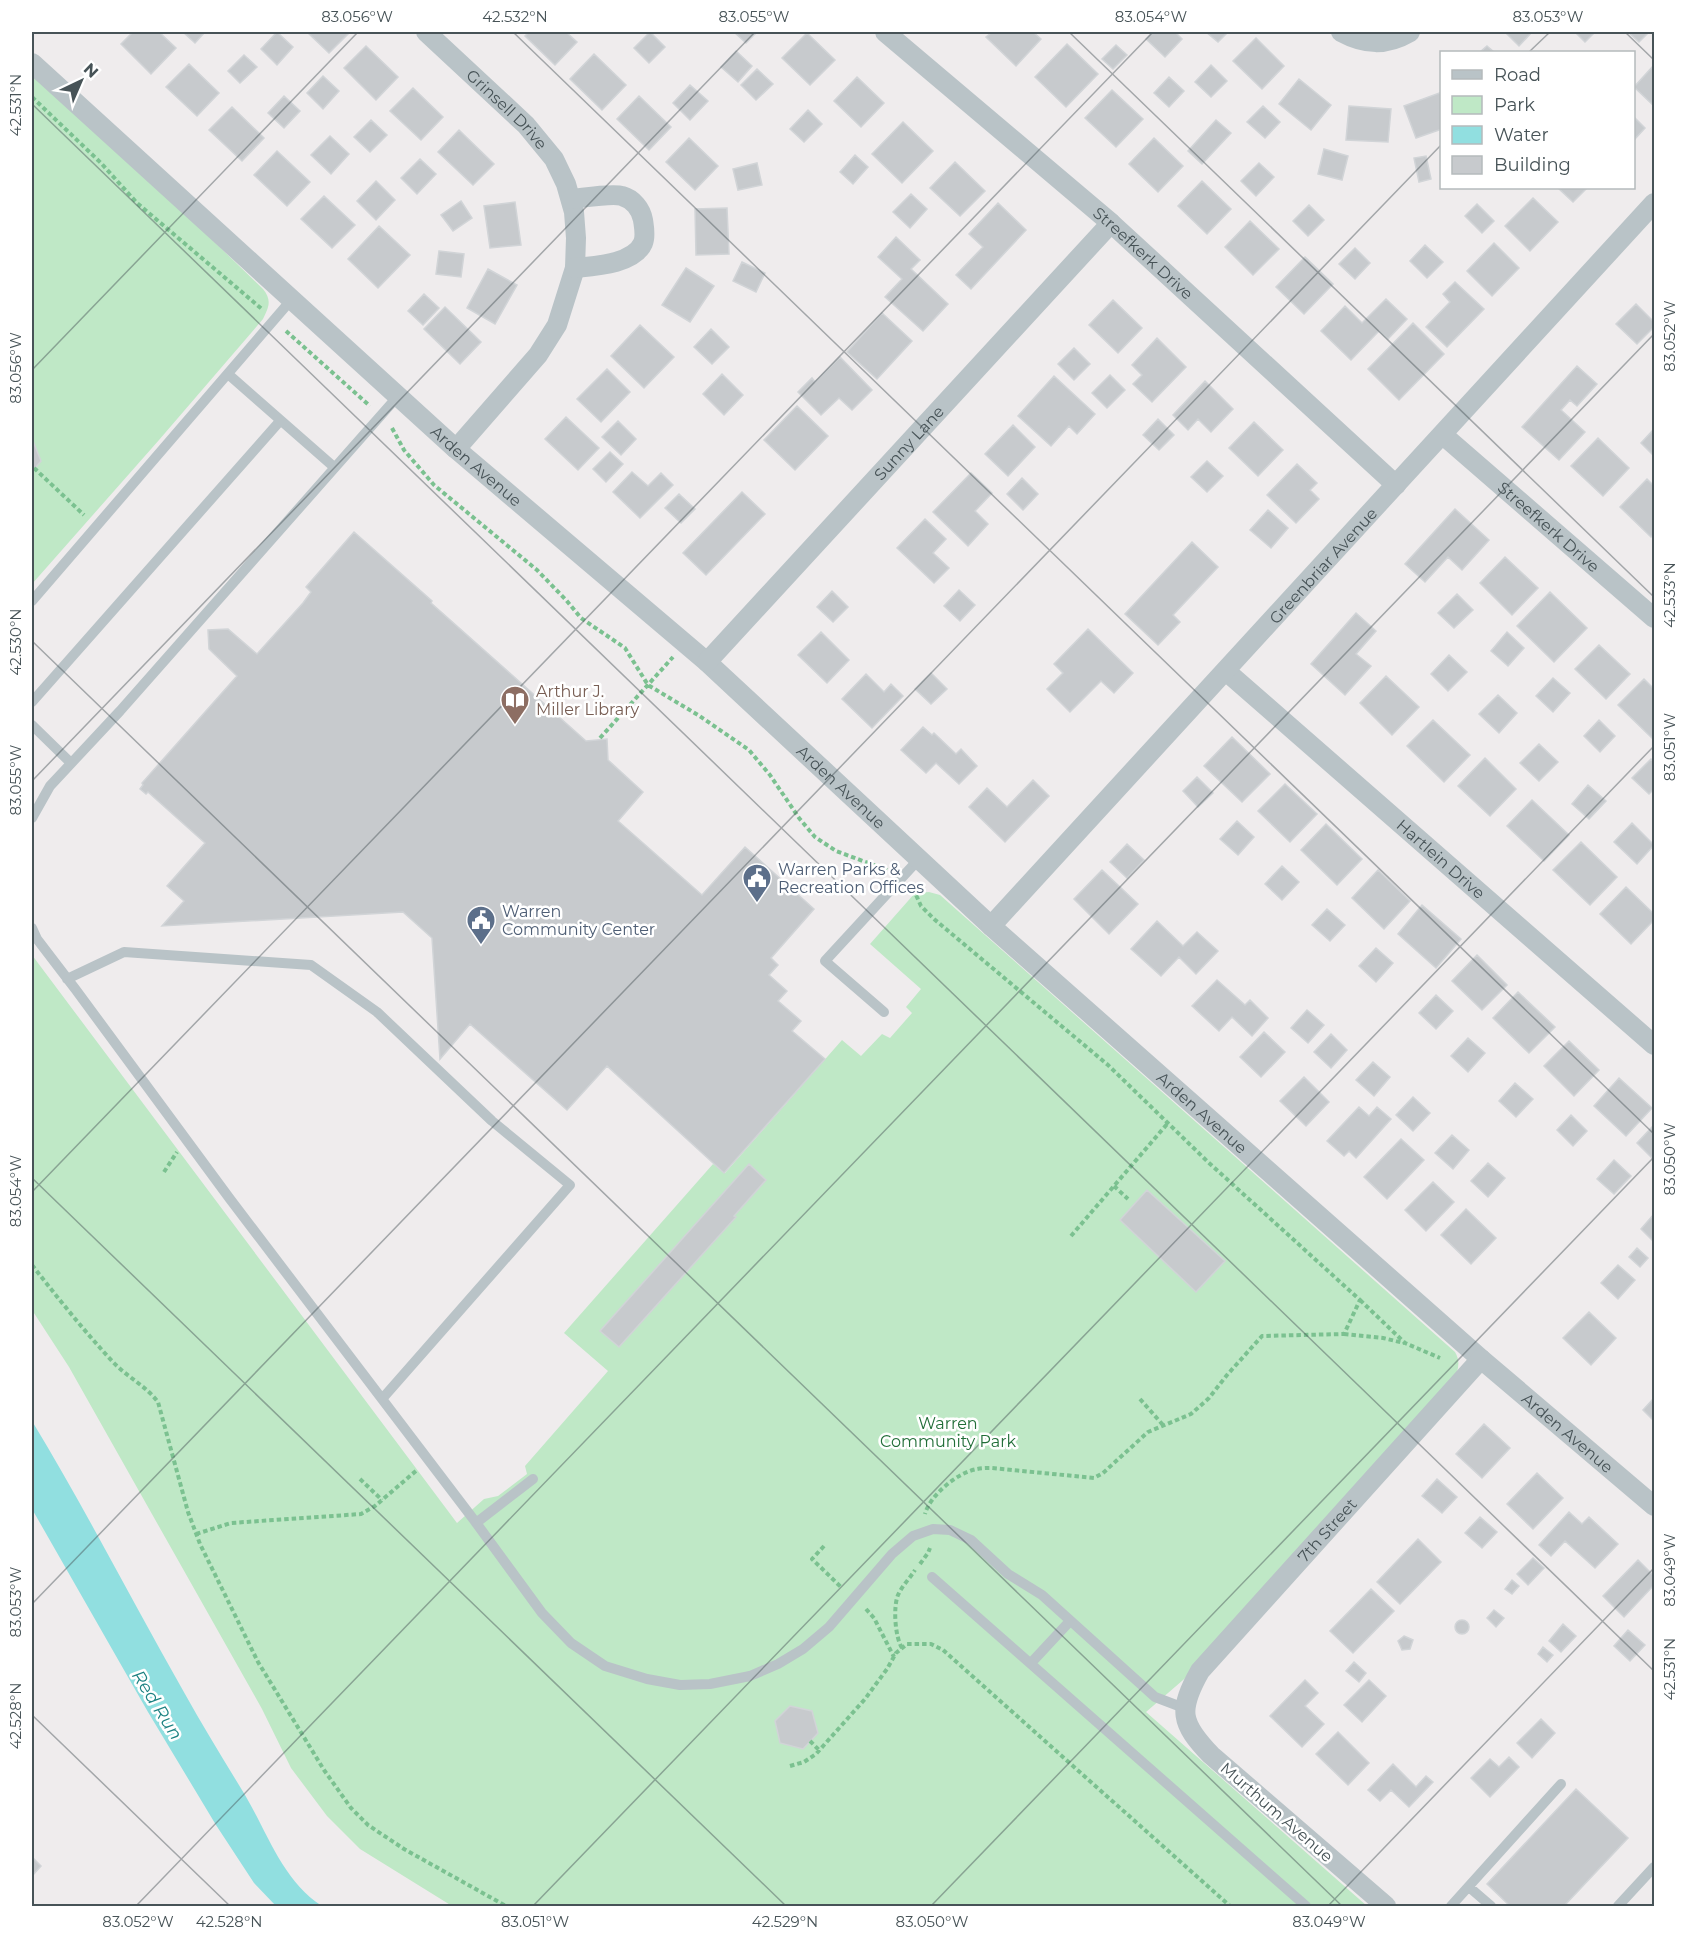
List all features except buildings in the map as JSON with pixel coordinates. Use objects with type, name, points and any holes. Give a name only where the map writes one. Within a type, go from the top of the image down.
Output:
[{"type":"street","name":"Grinsell Drive","points":[[426,32],[526,125],[554,159],[571,199],[576,238],[575,268],[557,325],[538,355],[456,449]]},
{"type":"street","name":"Streefkerk Drive","points":[[885,32],[1111,224],[1396,484]]},
{"type":"street","points":[[1341,32],[1356,40],[1377,42],[1396,40],[1410,32]]},
{"type":"street","name":"Arden Avenue","points":[[32,63],[456,449],[707,662],[991,926],[1481,1359],[1654,1506]]},
{"type":"street","points":[[571,199],[621,196],[632,201],[641,212],[645,231],[643,243],[630,256],[605,265],[575,268]]},
{"type":"street","name":"Greenbriar Avenue","points":[[991,926],[1227,672],[1654,203]]},
{"type":"street","name":"Sunny Lane","points":[[707,662],[1111,224]]},
{"type":"street","name":"Streefkerk Drive","points":[[1443,435],[1654,618]]},
{"type":"street","name":"Hartlein Drive","points":[[1227,672],[1654,1045]]},
{"type":"street","name":"7th Street","points":[[1184,1708],[1190,1689],[1200,1671],[1481,1359]]},
{"type":"street","name":"Murthum Avenue","points":[[1184,1708],[1189,1729],[1210,1755],[1386,1906]]},
{"type":"lane","points":[[32,601],[292,299]]},
{"type":"lane","points":[[228,375],[334,467]]},
{"type":"lane","points":[[32,818],[50,786],[120,711],[398,396]]},
{"type":"lane","points":[[32,702],[280,421]]},
{"type":"lane","points":[[32,725],[71,763]]},
{"type":"lane","points":[[884,1012],[825,961],[919,859]]},
{"type":"lane","points":[[32,928],[37,939],[230,1199],[542,1613],[571,1643],[604,1666],[646,1679],[680,1685],[710,1684],[750,1676],[795,1654],[829,1627],[892,1554],[913,1536],[933,1529],[950,1530],[970,1540],[1008,1574],[1042,1595],[1155,1697],[1184,1708]]},
{"type":"lane","points":[[67,978],[124,952],[311,965],[377,1012],[492,1121],[570,1185],[382,1399]]},
{"type":"lane","points":[[476,1523],[533,1479]]},
{"type":"lane","points":[[932,1576],[1306,1906]]},
{"type":"lane","points":[[1031,1664],[1070,1620]]},
{"type":"lane","points":[[1451,1906],[1561,1785]]},
{"type":"lane","points":[[1618,1906],[1654,1867]]},
{"type":"lane","points":[[1469,1887],[1491,1906]]},
{"type":"path","points":[[32,97],[101,164],[137,203],[342,379],[392,428],[404,450],[434,485],[537,570],[580,618],[625,648],[648,685],[698,715],[748,750],[770,774],[799,818],[815,837],[836,851],[892,871],[916,895],[921,906],[934,919],[1099,1058],[1405,1343]]},
{"type":"path","points":[[34,468],[96,527]]},
{"type":"path","points":[[600,738],[673,657]]},
{"type":"path","points":[[1071,1236],[1168,1123]]},
{"type":"path","points":[[1114,1186],[1128,1199]]},
{"type":"path","points":[[32,1265],[115,1364],[153,1395],[158,1402],[196,1534],[258,1662],[324,1770],[351,1808],[368,1826],[404,1849],[506,1906]]},
{"type":"path","points":[[1344,1334],[1360,1300]]},
{"type":"path","points":[[902,1648],[898,1641],[896,1601],[899,1593],[928,1553],[931,1544],[925,1516],[927,1507],[933,1497],[964,1473],[976,1469],[992,1468],[1094,1478],[1103,1473],[1148,1432],[1191,1414],[1203,1404],[1262,1336],[1344,1334],[1383,1338],[1405,1343],[1440,1358]]},
{"type":"path","points":[[1140,1399],[1163,1425]]},
{"type":"path","points":[[196,1534],[231,1523],[361,1514],[382,1500],[429,1461]]},
{"type":"path","points":[[360,1479],[382,1500]]},
{"type":"path","points":[[790,1767],[804,1762],[819,1750],[865,1699],[896,1653],[907,1644],[931,1644],[943,1650],[1230,1906]]},
{"type":"path","points":[[810,1741],[819,1750]]},
{"type":"green space","points":[[32,73],[169,198],[263,289],[269,304],[263,319],[32,584]]},
{"type":"green space","name":"Warren Community Park","points":[[929,892],[940,895],[1457,1356],[1458,1366],[1454,1381],[1190,1674],[1146,1712],[1367,1906],[452,1906],[360,1849],[327,1816],[291,1768],[262,1709],[69,1367],[32,1310],[32,955],[457,1523],[484,1499],[498,1496],[527,1474],[525,1466],[608,1371],[564,1333],[713,1164],[725,1173],[842,1040],[861,1056],[882,1034],[890,1038],[912,1013],[906,1007],[921,989],[870,944],[915,893]]},
{"type":"water","name":"Red Run","points":[[32,1421],[278,1856],[297,1884],[322,1906],[276,1906],[254,1883],[148,1712],[32,1509]]},
{"type":"place","name":"Arthur J. Miller Library","points":[[515,726]]},
{"type":"place","name":"Warren Parks & Recreation Offices","points":[[757,904]]},
{"type":"place","name":"Warren Community Center","points":[[481,946]]}]
